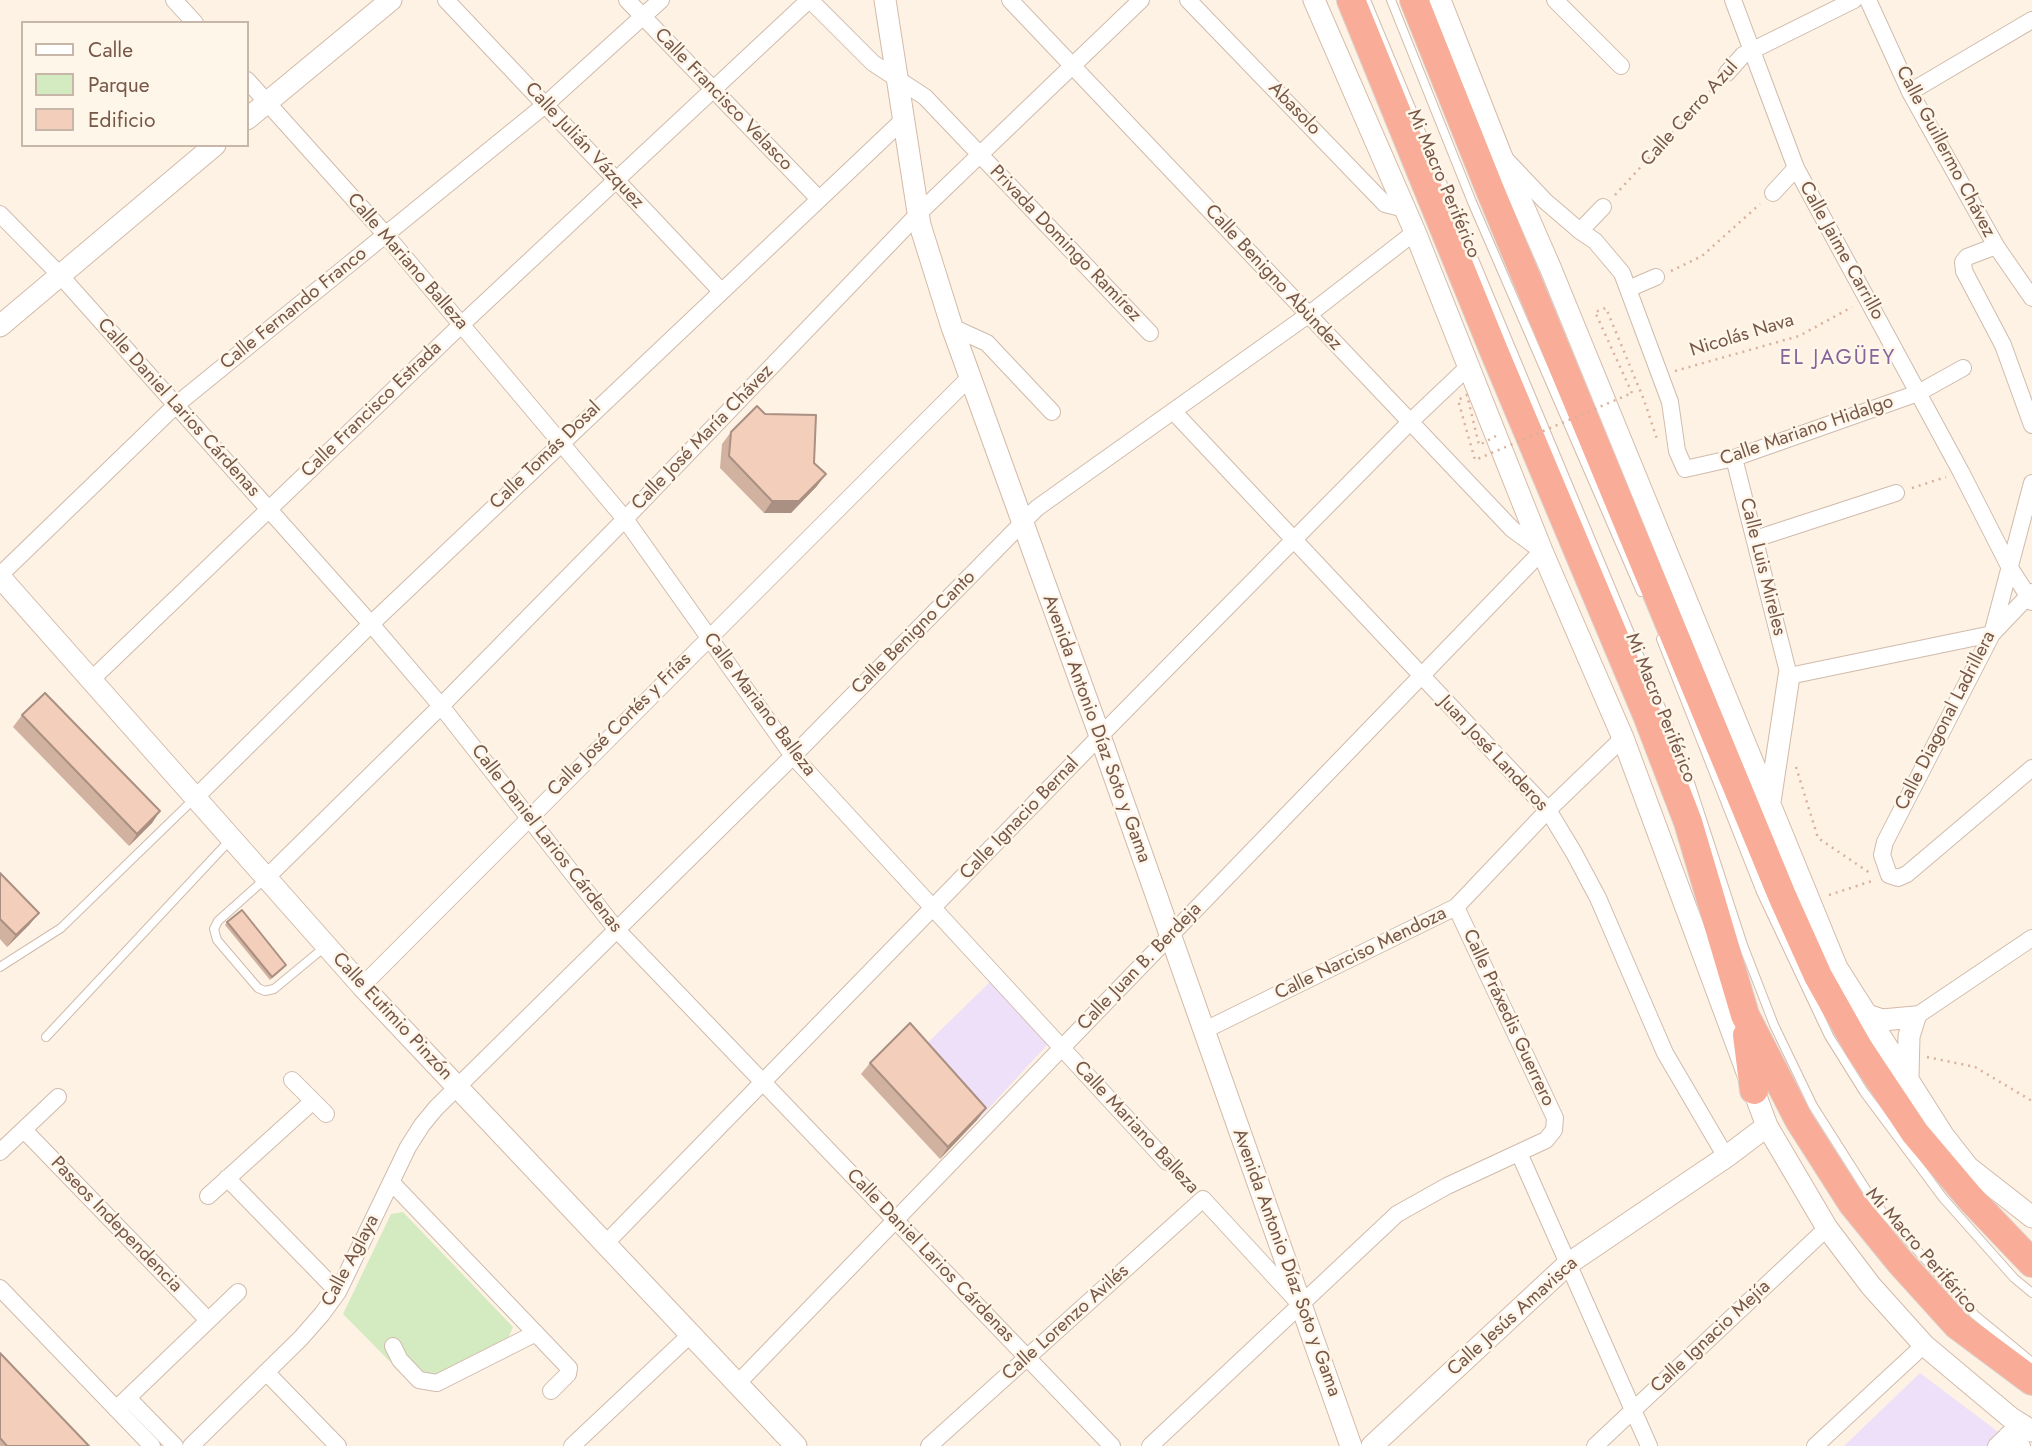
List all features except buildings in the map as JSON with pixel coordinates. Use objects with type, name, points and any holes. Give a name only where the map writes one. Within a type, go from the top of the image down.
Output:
[{"type":"highway","points":[[1352,0],[1494,351],[1647,715],[1688,822],[1741,1002],[1754,1090]]},
{"type":"highway","points":[[1423,3],[1783,898],[1818,976],[1859,1049],[1915,1133],[1970,1198],[2032,1263]]},
{"type":"highway","points":[[1706,958],[1741,1002],[1799,1120],[1852,1203],[1900,1262],[1957,1325],[2032,1381]]},
{"type":"street","points":[[174,0],[193,21]]},
{"type":"street","points":[[248,118],[391,0]]},
{"type":"street","name":"Calle Julián Vázquez","points":[[446,0],[721,291]]},
{"type":"street","name":"Calle Francisco Velasco","points":[[627,0],[819,199]]},
{"type":"street","name":"Calle Fernando Franco","points":[[0,576],[176,405],[545,105],[661,0]]},
{"type":"street","name":"Privada Domingo Ramírez","points":[[810,0],[873,63],[925,97],[1150,333]]},
{"type":"street","name":"Calle Francisco Estrada","points":[[91,680],[615,179],[810,0]]},
{"type":"street","name":"Avenida Antonio Díaz Soto y Gama","points":[[885,0],[918,214],[951,327],[1100,736],[1351,1446]]},
{"type":"street","name":"Calle Benigno Abùndez","points":[[1010,0],[1513,529],[1542,551]]},
{"type":"street","name":"Calle José María Chávez","points":[[266,878],[441,706],[625,519],[918,214],[1141,0]]},
{"type":"street","name":"Abasolo","points":[[1188,0],[1385,204],[1405,209]]},
{"type":"street","points":[[1314,0],[1415,232],[1542,551],[1623,738],[1767,1126],[1827,1228],[1871,1286],[1924,1345],[2014,1434],[2022,1446]]},
{"type":"street","points":[[1555,0],[1621,66]]},
{"type":"street","name":"Calle Jaime Carrillo","points":[[1733,0],[1796,168],[2010,568],[2031,597]]},
{"type":"street","name":"Calle Cerro Azul","points":[[1727,74],[1743,55],[1854,0]]},
{"type":"street","name":"Calle Guillermo Chávez","points":[[1868,0],[1910,92],[1996,246],[2032,298]]},
{"type":"street","points":[[1423,3],[1501,155],[1550,267],[1837,968],[1943,1135],[1968,1167],[2032,1217]]},
{"type":"street","points":[[1910,92],[2032,20]]},
{"type":"street","name":"Calle Mariano Balleza","points":[[248,81],[385,234],[625,519],[793,756],[1167,1162]]},
{"type":"street","name":"Calle Tomás Dosal","points":[[195,798],[561,442],[903,120]]},
{"type":"street","points":[[0,326],[213,147]]},
{"type":"street","name":"Calle Mariano Hidalgo","points":[[1501,155],[1545,201],[1595,241],[1622,273],[1670,402],[1677,451],[1685,469],[1734,458],[1918,393],[1963,368]]},
{"type":"street","points":[[1773,193],[1796,168]]},
{"type":"street","points":[[1580,231],[1603,207]]},
{"type":"street","name":"Calle Daniel Larios Cárdenas","points":[[0,214],[59,274],[371,624],[441,706],[616,929],[1112,1446]]},
{"type":"street","name":"Calle Benigno Canto","points":[[457,1087],[793,756],[1037,508],[1308,316],[1415,232]]},
{"type":"street","points":[[1996,246],[1967,257],[1963,262],[1964,271],[2003,345],[2032,425]]},
{"type":"street","points":[[1628,289],[1656,277]]},
{"type":"street","points":[[951,327],[987,343],[1052,412]]},
{"type":"street","name":"Calle Ignacio Bernal","points":[[604,1244],[1100,736],[1410,422],[1468,367]]},
{"type":"street","name":"Calle José Cortés y Frías","points":[[362,986],[970,377]]},
{"type":"street","name":"Juan José Landeros","points":[[1173,411],[1548,810],[1598,898],[1665,1053],[1726,1157]]},
{"type":"street","name":"Calle Luis Mireles","points":[[1734,458],[1789,676]]},
{"type":"street","name":"Calle Diagonal Ladrillera","points":[[1889,875],[1882,855],[1885,842],[1992,634],[2032,482]]},
{"type":"street","points":[[1755,539],[1896,493]]},
{"type":"street","name":"Calle Juan B. Berdeja","points":[[737,1384],[1542,551]]},
{"type":"street","name":"Calle Eutimio Pinzón","points":[[0,576],[362,986],[796,1446]]},
{"type":"street","points":[[1770,804],[1789,676],[1992,634],[2031,597]]},
{"type":"street","name":"Calle Narciso Mendoza","points":[[1203,1031],[1456,907],[1548,810],[1623,738]]},
{"type":"street","points":[[1889,875],[1898,878],[1907,874],[2032,768]]},
{"type":"street","name":"Calle Práxedis Guerrero","points":[[1456,907],[1555,1118],[1554,1130],[1546,1140],[1519,1153]]},
{"type":"street","points":[[1867,1016],[1882,1020],[1915,1017],[2032,938]]},
{"type":"street","points":[[1908,1077],[1909,1036],[1915,1017]]},
{"type":"street","points":[[292,1080],[326,1114]]},
{"type":"street","name":"Calle Aglaya","points":[[191,1446],[322,1314],[338,1292],[408,1147],[422,1125],[457,1087]]},
{"type":"street","points":[[0,1152],[58,1097]]},
{"type":"street","points":[[208,1196],[313,1101]]},
{"type":"street","name":"Calle Jesús Amavisca","points":[[1372,1446],[1569,1264],[1767,1126]]},
{"type":"street","name":"Paseos Independencia","points":[[24,1130],[208,1321]]},
{"type":"street","points":[[1150,1446],[1398,1214],[1447,1186],[1519,1153],[1649,1446]]},
{"type":"street","points":[[227,1178],[338,1292]]},
{"type":"street","points":[[392,1182],[569,1367],[568,1374],[551,1391]]},
{"type":"street","name":"Calle Mariano Balleza","points":[[1203,1199],[1301,1305]]},
{"type":"street","name":"Calle Lorenzo Avilés","points":[[929,1446],[1203,1199]]},
{"type":"street","name":"Calle Ignacio Mejía","points":[[1595,1446],[1827,1228]]},
{"type":"street","points":[[0,1288],[122,1403],[175,1446]]},
{"type":"street","points":[[122,1403],[237,1292]]},
{"type":"street","points":[[393,1346],[400,1360],[419,1380],[437,1383],[536,1333]]},
{"type":"street","points":[[572,1446],[690,1335]]},
{"type":"street","points":[[1815,1446],[1924,1345]]},
{"type":"street","points":[[266,1372],[338,1446]]},
{"type":"street","points":[[122,1403],[152,1446]]},
{"type":"lane","name":"Mi Macro Periférico","points":[[1366,0],[1682,758],[1743,945],[1774,1025],[1813,1106],[1874,1202],[1975,1315],[2032,1362]]},
{"type":"lane","name":"Mi Macro Periférico","points":[[1391,0],[1472,202],[1648,606]]},
{"type":"lane","name":"Mi Macro Periférico","points":[[1658,632],[1761,892],[1829,1036],[1864,1092],[1943,1198],[2014,1278],[2032,1293]]},
{"type":"lane","points":[[0,967],[61,928],[195,798]]},
{"type":"lane","points":[[46,1037],[231,839]]},
{"type":"lane","points":[[266,878],[218,921],[214,929],[216,940],[258,988],[265,992],[274,989],[326,946]]},
{"type":"path","name":"Calle Cerro Azul","points":[[1603,207],[1727,74]]},
{"type":"path","points":[[1656,277],[1702,256],[1773,193]]},
{"type":"path","name":"Nicolás Nava","points":[[1660,375],[1799,335],[1867,299]]},
{"type":"path","points":[[1496,436],[1479,444],[1466,396],[1458,400],[1475,460],[1632,393],[1595,312],[1606,308],[1644,400],[1660,450]]},
{"type":"path","points":[[1896,493],[1961,472]]},
{"type":"path","points":[[1794,762],[1818,838],[1874,876],[1889,875]]},
{"type":"path","points":[[1823,897],[1889,875]]},
{"type":"path","points":[[1908,1053],[1975,1067],[2032,1101]]},
{"type":"path","name":"Calle Mariano Balleza","points":[[1167,1162],[1203,1199]]},
{"type":"shaded area","points":[[992,980],[1049,1043],[978,1120],[917,1053]]},
{"type":"shaded area","points":[[1920,1373],[2001,1434],[1988,1446],[1844,1446]]},
{"type":"green space","points":[[403,1212],[513,1327],[507,1341],[414,1386],[343,1314],[391,1214]]},
{"type":"district","name":"EL JAGÜEY","points":[[1838,359]]}]
